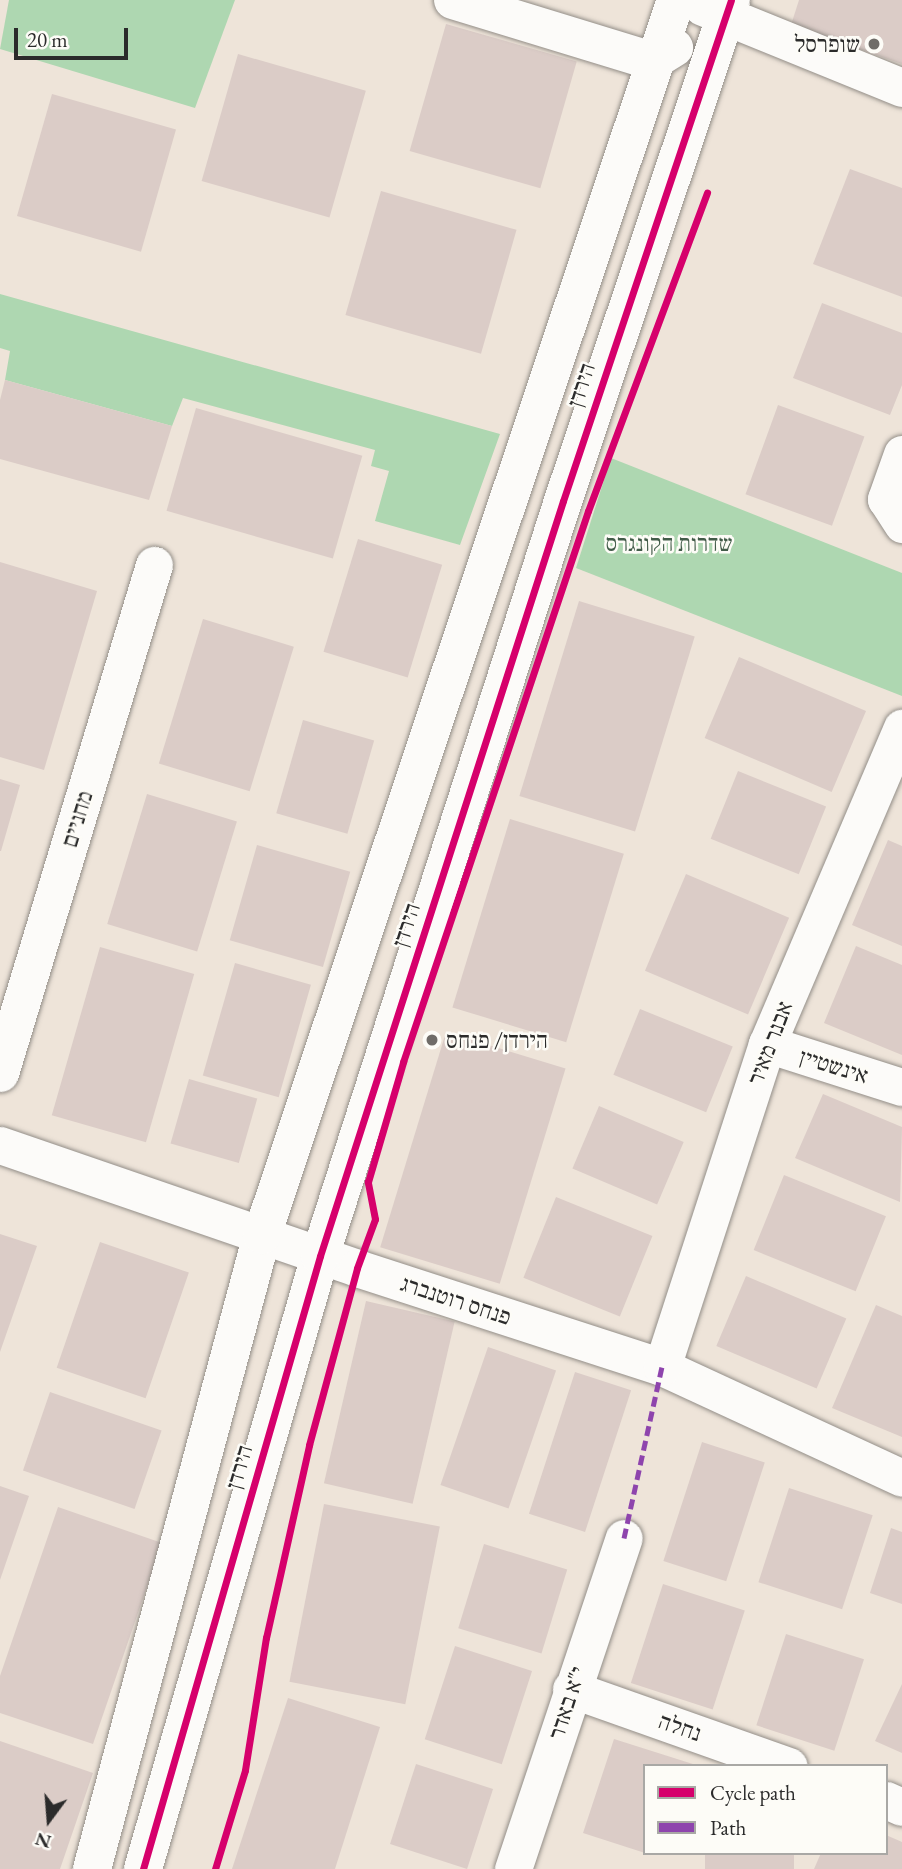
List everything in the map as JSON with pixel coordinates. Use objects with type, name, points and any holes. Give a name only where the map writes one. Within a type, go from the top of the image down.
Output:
[{"type":"street","points":[[453,0],[653,61],[727,9]]},
{"type":"street","name":"הירדן","points":[[92,1869],[262,1235],[653,61],[676,0]]},
{"type":"street","points":[[690,0],[727,9],[902,88]]},
{"type":"street","name":"הירדן","points":[[143,1869],[320,1256],[559,514],[727,9]]},
{"type":"street","points":[[902,454],[886,499],[902,524]]},
{"type":"street","name":"מחניים","points":[[0,1073],[154,565]]},
{"type":"street","name":"אבנר מאיר","points":[[662,1367],[767,1044],[902,728]]},
{"type":"street","name":"אינשטיין","points":[[767,1044],[902,1087]]},
{"type":"street","name":"פנחס רוטנברג","points":[[0,1145],[320,1256],[662,1367],[902,1478]]},
{"type":"street","name":"י\"א באדר","points":[[513,1869],[571,1689],[624,1538]]},
{"type":"street","name":"נחלה","points":[[571,1689],[783,1764]]},
{"type":"green space","points":[[9,0],[235,0],[195,108],[0,49]]},
{"type":"green space","points":[[0,294],[500,434],[460,545],[375,521],[389,471],[371,466],[375,450],[183,398],[172,426],[5,380],[10,351],[0,348]]},
{"type":"green space","name":"שדרות הקונגרס","points":[[611,458],[902,573],[902,696],[576,568]]},
{"type":"building","name":"שופרסל","points":[[799,0],[902,0],[902,64],[791,25]]},
{"type":"building","points":[[446,24],[577,61],[540,188],[410,151]]},
{"type":"building","points":[[238,54],[366,91],[329,218],[202,181]]},
{"type":"building","points":[[52,94],[176,130],[141,252],[17,216]]},
{"type":"building","points":[[850,169],[902,188],[902,297],[813,264]]},
{"type":"building","points":[[381,191],[517,230],[481,354],[345,315]]},
{"type":"building","points":[[822,303],[902,333],[902,385],[890,415],[793,378]]},
{"type":"building","points":[[5,380],[172,426],[149,500],[0,459],[0,400]]},
{"type":"building","points":[[778,405],[864,436],[832,526],[746,494]]},
{"type":"building","points":[[196,408],[362,456],[333,559],[167,511]]},
{"type":"building","points":[[358,539],[442,565],[408,678],[324,652]]},
{"type":"building","points":[[0,562],[97,591],[44,770],[0,757]]},
{"type":"building","points":[[579,601],[695,636],[635,831],[519,796]]},
{"type":"building","points":[[203,619],[294,647],[250,791],[159,763]]},
{"type":"building","points":[[739,657],[866,711],[832,792],[705,738]]},
{"type":"building","points":[[303,720],[374,740],[347,834],[276,813]]},
{"type":"building","points":[[738,771],[826,807],[799,874],[711,839]]},
{"type":"building","points":[[0,779],[20,785],[1,851],[0,851]]},
{"type":"building","points":[[147,794],[237,821],[197,952],[107,924]]},
{"type":"building","points":[[510,819],[624,854],[566,1042],[452,1007]]},
{"type":"building","points":[[888,840],[902,846],[902,946],[852,925]]},
{"type":"building","points":[[257,845],[350,872],[323,967],[230,940]]},
{"type":"building","points":[[686,874],[789,918],[748,1014],[645,971]]},
{"type":"building","points":[[856,946],[902,965],[902,1055],[824,1023]]},
{"type":"building","points":[[100,947],[194,974],[146,1142],[52,1115]]},
{"type":"building","points":[[235,963],[311,985],[279,1097],[203,1075]]},
{"type":"building","points":[[640,1009],[733,1046],[706,1112],[613,1075]]},
{"type":"building","points":[[446,1032],[566,1069],[500,1284],[380,1247]]},
{"type":"building","points":[[189,1079],[257,1099],[239,1163],[171,1143]]},
{"type":"building","points":[[823,1094],[902,1127],[900,1202],[795,1158]]},
{"type":"building","points":[[599,1106],[684,1142],[657,1205],[572,1169]]},
{"type":"building","points":[[784,1175],[886,1216],[856,1291],[754,1250]]},
{"type":"building","points":[[556,1197],[652,1236],[620,1317],[523,1278]]},
{"type":"building","points":[[0,1234],[37,1246],[0,1352]]},
{"type":"building","points":[[100,1242],[189,1273],[146,1398],[57,1368]]},
{"type":"building","points":[[746,1276],[846,1319],[817,1389],[716,1346]]},
{"type":"building","points":[[366,1301],[455,1321],[413,1504],[324,1483]]},
{"type":"building","points":[[876,1305],[902,1316],[902,1437],[832,1408]]},
{"type":"building","points":[[488,1347],[556,1370],[509,1508],[440,1485]]},
{"type":"building","points":[[575,1372],[631,1390],[585,1532],[529,1514]]},
{"type":"building","points":[[50,1392],[162,1430],[135,1509],[23,1470]]},
{"type":"building","points":[[702,1442],[765,1462],[726,1581],[663,1561]]},
{"type":"building","points":[[0,1486],[29,1496],[0,1580]]},
{"type":"building","points":[[789,1488],[873,1515],[842,1609],[758,1582]]},
{"type":"building","points":[[324,1504],[440,1527],[405,1704],[289,1682]]},
{"type":"building","points":[[58,1507],[162,1543],[93,1744],[0,1713],[0,1676]]},
{"type":"building","points":[[891,1528],[902,1532],[902,1604],[870,1593]]},
{"type":"building","points":[[484,1544],[567,1569],[541,1654],[458,1628]]},
{"type":"building","points":[[663,1584],[745,1611],[713,1709],[631,1683]]},
{"type":"building","points":[[786,1634],[864,1659],[834,1751],[756,1725]]},
{"type":"building","points":[[455,1646],[532,1671],[502,1764],[425,1739]]},
{"type":"building","points":[[902,1684],[902,1753],[875,1741]]},
{"type":"building","points":[[288,1698],[380,1727],[335,1869],[232,1869]]},
{"type":"building","points":[[614,1739],[693,1764],[643,1764],[643,1852],[583,1833]]},
{"type":"building","points":[[0,1741],[93,1773],[60,1869],[0,1869]]},
{"type":"building","points":[[416,1764],[493,1789],[467,1869],[390,1844]]},
{"type":"building","points":[[888,1836],[902,1842],[902,1869],[814,1869],[820,1855],[888,1855]]},
{"type":"building","points":[[705,1855],[794,1855],[794,1869],[705,1869]]},
{"type":"marked path","points":[[624,1538],[662,1367]]},
{"type":"cycle path","points":[[143,1869],[320,1256],[563,501],[731,0]]},
{"type":"cycle path","points":[[215,1869],[245,1770],[266,1638],[309,1445],[357,1268],[375,1219],[368,1182],[403,1062],[588,511],[707,192]]},
{"type":"place","name":"שופרסל","points":[[874,44]]},
{"type":"place","name":"הירדן/ פנחס","points":[[432,1040]]}]
